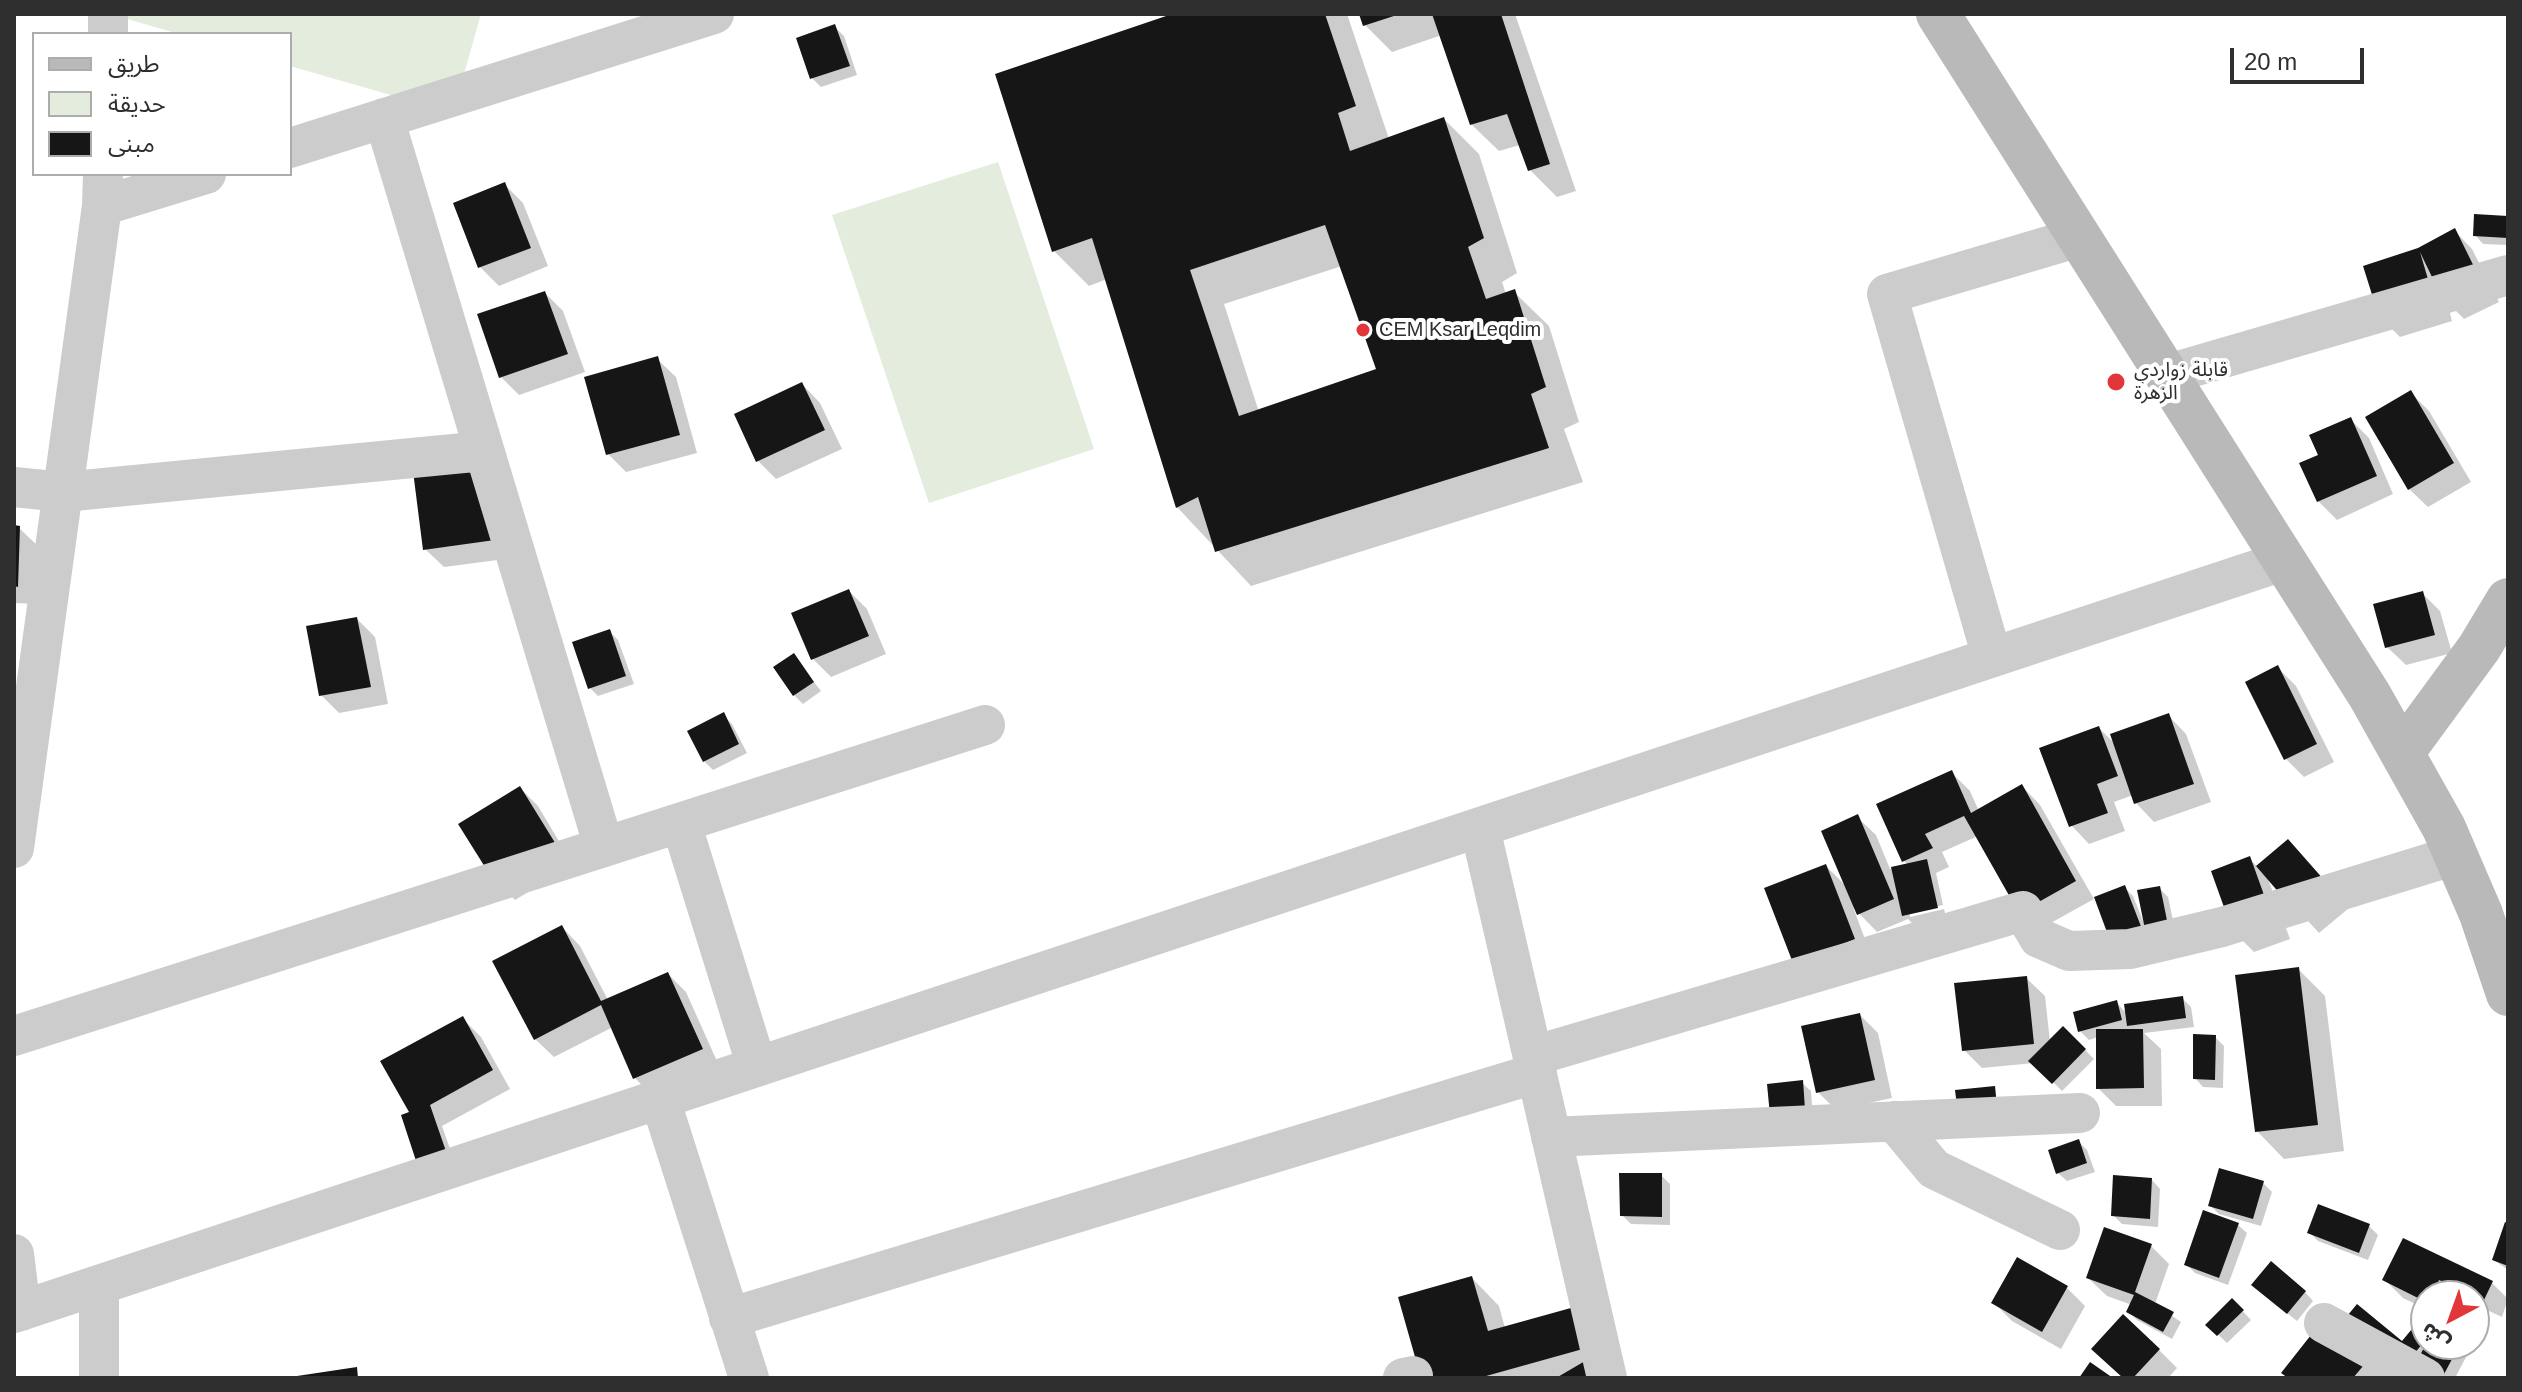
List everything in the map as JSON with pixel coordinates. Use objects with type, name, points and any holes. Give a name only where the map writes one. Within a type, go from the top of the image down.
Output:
[{"type":"street","points":[[292,147],[714,14]]},
{"type":"street","points":[[1938,14],[2370,696],[2456,855],[2481,914],[2508,994]]},
{"type":"street","points":[[384,118],[604,847]]},
{"type":"street","points":[[14,848],[103,190],[193,176]]},
{"type":"street","points":[[1992,657],[1887,294],[2079,237]]},
{"type":"street","points":[[2165,375],[2508,275]]},
{"type":"street","points":[[14,487],[63,492],[484,451]]},
{"type":"street","points":[[14,1254],[18,1312],[2283,561]]},
{"type":"street","points":[[2402,753],[2479,648],[2508,600]]},
{"type":"street","points":[[14,1036],[985,725]]},
{"type":"street","points":[[681,823],[757,1067]]},
{"type":"street","points":[[1480,828],[1607,1378]]},
{"type":"street","points":[[729,1318],[2023,911],[2039,938],[2069,951],[2130,949],[2222,927],[2456,855]]},
{"type":"street","points":[[660,1099],[749,1378]]},
{"type":"street","points":[[1551,1137],[2080,1113]]},
{"type":"street","points":[[1894,1121],[1934,1169],[2060,1230]]},
{"type":"street","points":[[99,1285],[99,1378]]},
{"type":"street","points":[[2324,1323],[2425,1378]]},
{"type":"green space","points":[[110,14],[481,14],[453,113],[292,67],[292,32],[172,32]]},
{"type":"green space","points":[[998,162],[1094,449],[929,503],[832,215]]},
{"type":"building","points":[[1172,14],[1325,14],[1356,106],[1338,113],[1350,151],[1444,117],[1484,238],[1468,247],[1486,299],[1515,289],[1546,387],[1531,394],[1549,448],[1215,552],[1198,497],[1176,508],[1092,238],[1052,252],[995,74]],"holes":[[[1325,225],[1376,369],[1239,416],[1190,270]]]},
{"type":"building","points":[[1359,14],[1397,14],[1397,15],[1363,26]]},
{"type":"building","points":[[1432,14],[1501,14],[1550,164],[1528,171],[1507,114],[1470,125]]},
{"type":"building","points":[[835,24],[850,66],[810,79],[796,38]]},
{"type":"building","points":[[505,182],[531,248],[478,268],[453,203]]},
{"type":"building","points":[[2474,214],[2508,216],[2508,238],[2473,236]]},
{"type":"building","points":[[2455,228],[2482,283],[2444,302],[2420,252],[2435,303],[2380,320],[2363,266],[2418,248]]},
{"type":"building","points":[[545,291],[568,354],[499,378],[477,314]]},
{"type":"building","points":[[658,356],[680,435],[606,455],[584,377]]},
{"type":"building","points":[[802,382],[825,430],[756,462],[734,414]]},
{"type":"building","points":[[2411,390],[2454,463],[2408,490],[2365,417]]},
{"type":"building","points":[[2351,417],[2377,476],[2317,502],[2299,463],[2318,455],[2309,435]]},
{"type":"building","points":[[485,461],[495,540],[423,550],[413,471]]},
{"type":"building","points":[[14,525],[20,526],[18,587],[14,586]]},
{"type":"building","points":[[849,589],[869,636],[811,660],[791,613]]},
{"type":"building","points":[[2423,591],[2435,635],[2385,648],[2373,604]]},
{"type":"building","points":[[357,617],[371,687],[319,696],[306,626]]},
{"type":"building","points":[[610,629],[626,676],[588,689],[572,642]]},
{"type":"building","points":[[794,653],[814,682],[793,696],[773,667]]},
{"type":"building","points":[[2278,665],[2317,744],[2284,760],[2245,682]]},
{"type":"building","points":[[724,712],[739,744],[703,762],[687,731]]},
{"type":"building","points":[[2169,713],[2194,784],[2134,804],[2110,734]]},
{"type":"building","points":[[2099,726],[2118,776],[2097,784],[2108,813],[2069,827],[2039,748]]},
{"type":"building","points":[[1952,770],[1971,813],[2022,784],[2076,881],[2019,913],[1964,816],[1925,834],[1933,848],[1902,862],[1876,804]]},
{"type":"building","points":[[520,786],[557,846],[495,883],[458,824]]},
{"type":"building","points":[[1858,814],[1894,899],[1857,915],[1821,831]]},
{"type":"building","points":[[2288,839],[2332,889],[2300,917],[2256,866]]},
{"type":"building","points":[[2250,856],[2273,920],[2234,935],[2211,871]]},
{"type":"building","points":[[1927,859],[1938,908],[1902,916],[1891,867]]},
{"type":"building","points":[[1826,864],[1855,939],[1793,963],[1764,888]]},
{"type":"building","points":[[2125,885],[2147,942],[2115,954],[2094,897]]},
{"type":"building","points":[[2160,886],[2172,945],[2149,949],[2137,890]]},
{"type":"building","points":[[562,925],[601,1001],[668,972],[703,1049],[633,1079],[601,1005],[534,1040],[492,961]]},
{"type":"building","points":[[2299,967],[2318,1125],[2255,1132],[2235,975]]},
{"type":"building","points":[[2027,976],[2034,1044],[1962,1051],[1954,983]]},
{"type":"building","points":[[2183,996],[2186,1018],[2127,1026],[2124,1004]]},
{"type":"building","points":[[2117,1000],[2122,1020],[2078,1032],[2073,1012]]},
{"type":"building","points":[[1860,1013],[1875,1080],[1816,1093],[1801,1026]]},
{"type":"building","points":[[463,1016],[493,1070],[430,1105],[449,1160],[419,1170],[401,1115],[409,1112],[380,1061]]},
{"type":"building","points":[[2063,1026],[2086,1049],[2052,1084],[2028,1061]]},
{"type":"building","points":[[2096,1029],[2143,1029],[2144,1088],[2096,1089]]},
{"type":"building","points":[[2193,1034],[2216,1035],[2215,1080],[2193,1079]]},
{"type":"building","points":[[1803,1080],[1806,1124],[1771,1126],[1767,1084]]},
{"type":"building","points":[[1995,1086],[1999,1126],[1960,1130],[1955,1090]]},
{"type":"building","points":[[2079,1139],[2087,1163],[2056,1174],[2048,1150]]},
{"type":"building","points":[[2219,1168],[2264,1181],[2253,1219],[2208,1206]]},
{"type":"building","points":[[1619,1173],[1662,1173],[1662,1217],[1620,1216]]},
{"type":"building","points":[[2113,1175],[2152,1178],[2150,1219],[2111,1216]]},
{"type":"building","points":[[2318,1204],[2370,1224],[2359,1253],[2307,1233]]},
{"type":"building","points":[[2203,1210],[2239,1223],[2219,1278],[2184,1265]]},
{"type":"building","points":[[2505,1222],[2508,1223],[2508,1266],[2492,1260]]},
{"type":"building","points":[[2104,1227],[2152,1244],[2135,1292],[2174,1312],[2163,1332],[2126,1312],[2134,1295],[2086,1278]]},
{"type":"building","points":[[2403,1238],[2493,1281],[2490,1287],[2490,1280],[2410,1280],[2410,1294],[2382,1280]]},
{"type":"building","points":[[2017,1257],[2068,1286],[2042,1332],[1991,1303]]},
{"type":"building","points":[[2271,1261],[2306,1291],[2287,1314],[2251,1285]]},
{"type":"building","points":[[1472,1276],[1488,1331],[1578,1306],[1590,1347],[1479,1378],[1421,1378],[1398,1297]]},
{"type":"building","points":[[2232,1298],[2244,1310],[2217,1336],[2205,1325]]},
{"type":"building","points":[[2357,1304],[2402,1341],[2410,1331],[2410,1359],[2403,1368],[2343,1321]]},
{"type":"building","points":[[2123,1314],[2160,1349],[2133,1378],[2123,1378],[2091,1349]]},
{"type":"building","points":[[2322,1321],[2369,1359],[2353,1378],[2288,1378],[2281,1373]]},
{"type":"building","points":[[2417,1360],[2452,1360],[2442,1378],[2411,1372]]},
{"type":"building","points":[[1585,1361],[1595,1378],[1556,1378]]},
{"type":"building","points":[[2090,1362],[2113,1378],[2079,1378]]},
{"type":"building","points":[[357,1367],[358,1378],[297,1378],[297,1376]]},
{"type":"place","name":"CEM Ksar Leqdim","points":[[1363,330]]},
{"type":"place","name":"قابلة زواردي الزهرة","points":[[2116,382]]}]
